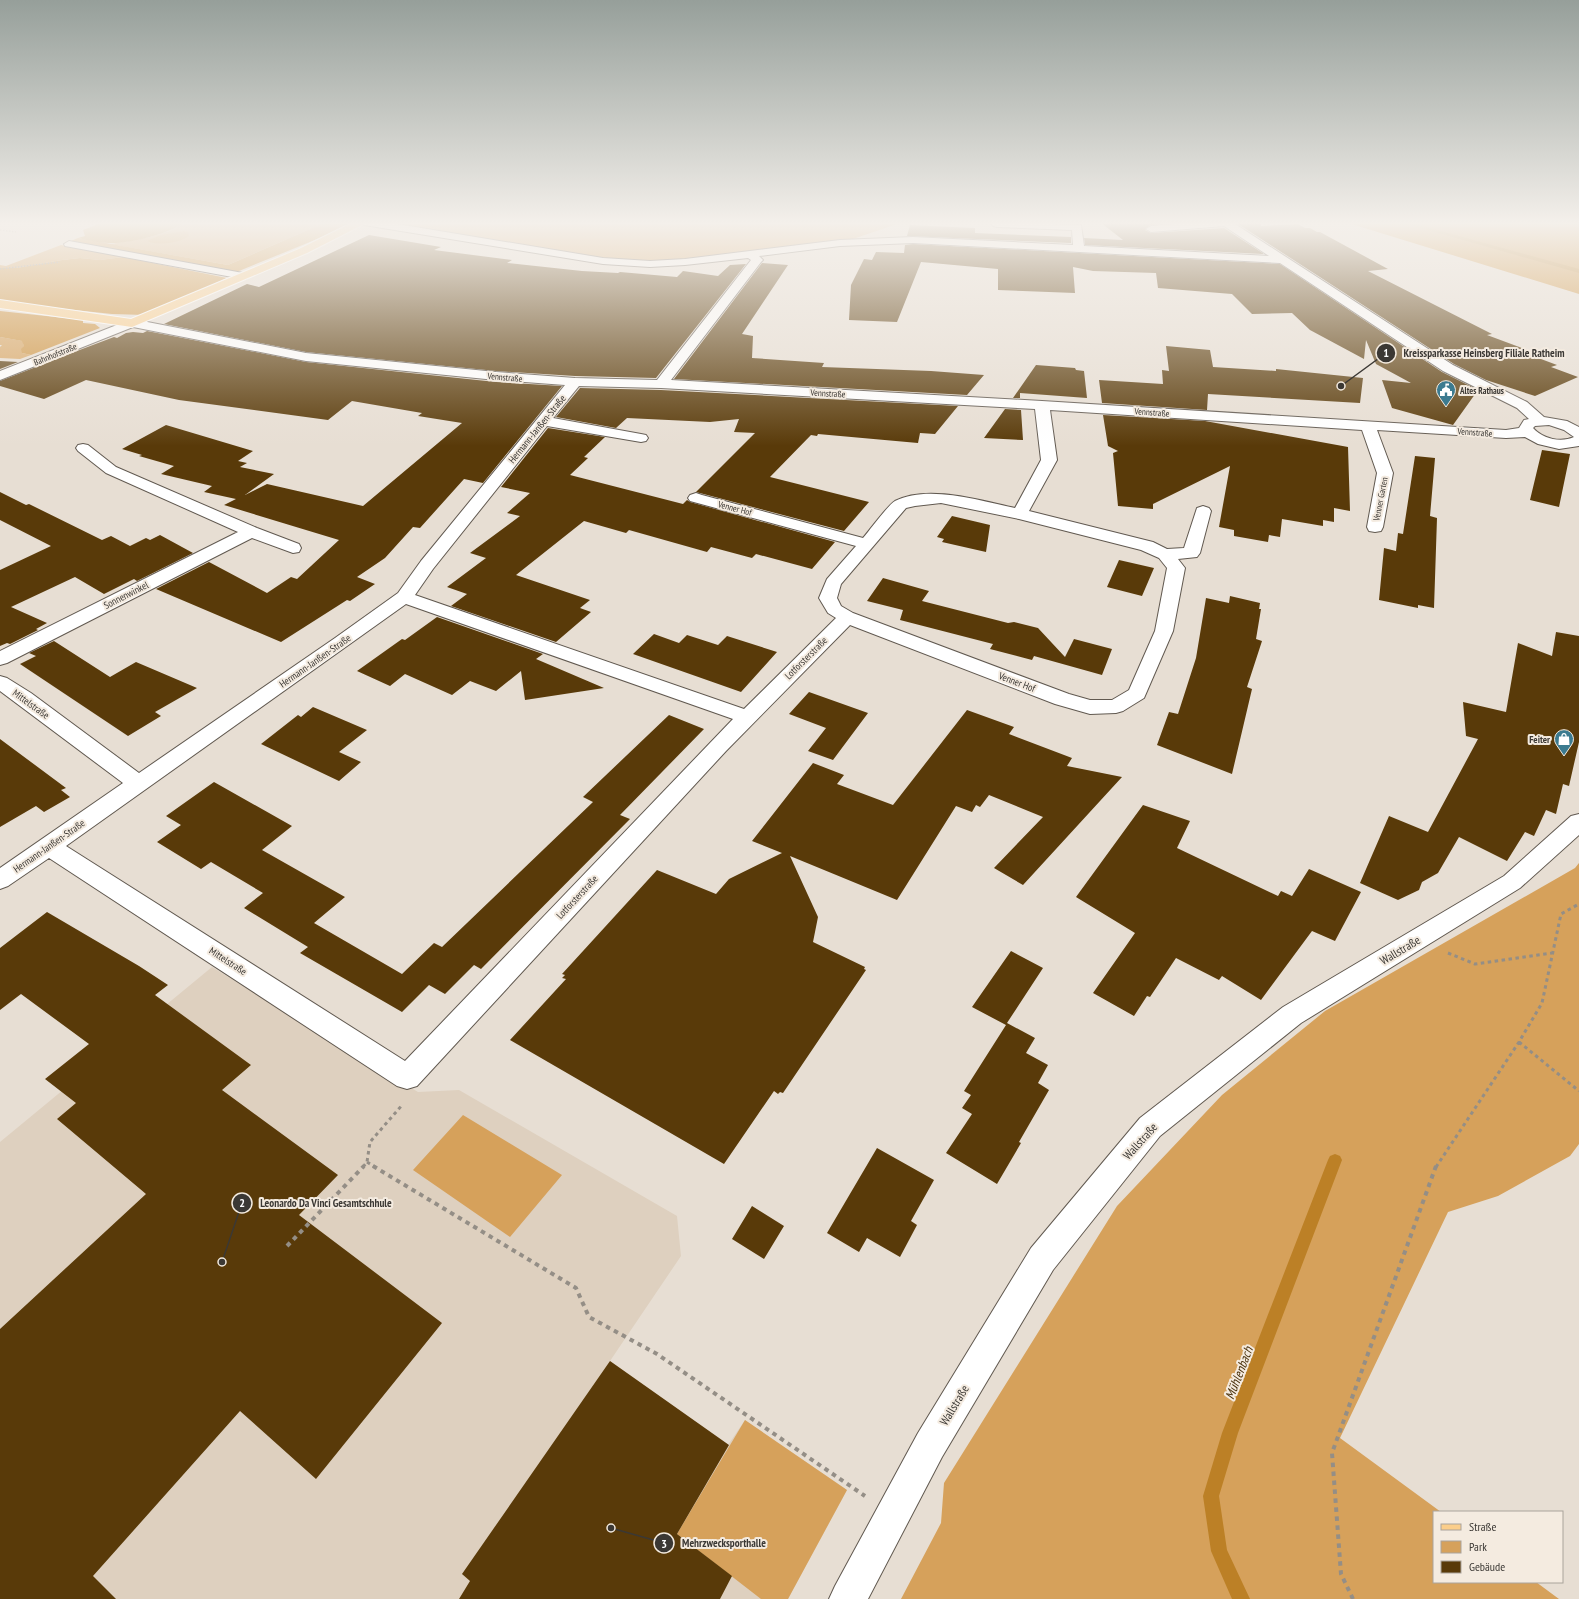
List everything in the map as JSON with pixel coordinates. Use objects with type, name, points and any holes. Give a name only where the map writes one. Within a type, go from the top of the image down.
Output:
[{"type":"main road","points":[[0,304],[132,323],[194,297]]},
{"type":"street","points":[[661,384],[729,297]]},
{"type":"street","points":[[1339,297],[1448,368],[1522,405],[1540,421]]},
{"type":"street","name":"Vennstraße","points":[[132,323],[306,357],[575,382],[661,384],[1042,405],[1506,434],[1528,432]]},
{"type":"street","name":"Bahnhofstraße","points":[[0,376],[132,323]]},
{"type":"street","name":"Hermann-Janßen-Straße","points":[[0,880],[342,642],[404,597],[427,565],[575,382]]},
{"type":"street","points":[[1020,514],[1049,460],[1042,405]]},
{"type":"street","points":[[544,421],[641,438]]},
{"type":"street","points":[[1540,421],[1564,425],[1571,428],[1579,439],[1563,444],[1542,440],[1528,432],[1526,428],[1529,423],[1540,421]]},
{"type":"street","name":"Venner Garten","points":[[1368,425],[1385,473],[1374,527]]},
{"type":"street","points":[[83,448],[111,470],[251,532],[293,548]]},
{"type":"street","name":"Venner Hof","points":[[696,498],[867,544]]},
{"type":"street","name":"Venner Hof","points":[[1165,554],[1176,568],[1164,631],[1137,694],[1116,706],[1090,707],[1062,699],[847,617],[834,609],[828,598],[833,583],[900,505],[913,501],[941,498],[1020,514],[1147,546],[1165,554],[1191,553],[1203,511]]},
{"type":"street","name":"Sonnenwinkel","points":[[0,659],[251,532]]},
{"type":"street","points":[[404,597],[747,717]]},
{"type":"street","name":"Lotforsterstraße","points":[[407,1077],[747,717],[847,617]]},
{"type":"street","name":"Mittelstraße","points":[[0,682],[24,698],[139,784]]},
{"type":"street","name":"Wallstraße","points":[[848,1599],[930,1445],[1042,1259],[1150,1127],[1292,1015],[1512,882],[1579,822]]},
{"type":"street","name":"Mittelstraße","points":[[48,846],[407,1077]]},
{"type":"path","points":[[1353,1599],[1341,1574],[1332,1453],[1437,1164],[1519,1042],[1542,1003],[1561,914],[1579,904]]},
{"type":"path","points":[[1416,940],[1475,964],[1552,953]]},
{"type":"path","points":[[1519,1042],[1579,1091]]},
{"type":"path","points":[[287,1246],[367,1162],[370,1142],[406,1101],[407,1077]]},
{"type":"path","points":[[367,1162],[576,1288],[589,1317],[657,1354],[893,1515]]},
{"type":"shaded area","points":[[0,297],[186,297],[145,315],[112,314],[0,302]]},
{"type":"shaded area","points":[[0,311],[83,320],[83,323],[95,324],[100,328],[31,355],[22,353],[21,349],[24,346],[22,341],[0,337]]},
{"type":"shaded area","points":[[212,967],[418,1092],[459,1090],[677,1216],[681,1256],[610,1361],[728,1445],[745,1420],[847,1490],[788,1599],[0,1599],[0,1142]]},
{"type":"green space","points":[[0,337],[23,341],[24,346],[22,353],[31,355],[20,359],[0,358],[0,347],[2,345],[0,345]]},
{"type":"green space","points":[[1579,863],[1579,1144],[1570,1156],[1498,1196],[1448,1212],[1340,1438],[1440,1511],[1433,1511],[1433,1583],[1537,1583],[1559,1599],[901,1599],[941,1523],[944,1483],[1117,1206],[1222,1095],[1325,1011],[1575,868]]},
{"type":"green space","points":[[463,1115],[562,1175],[510,1237],[413,1170]]},
{"type":"green space","points":[[745,1420],[847,1490],[788,1599],[761,1599],[677,1534]]},
{"type":"building","points":[[221,297],[720,297],[656,378],[575,376],[496,371],[306,352],[164,324]]},
{"type":"building","points":[[736,297],[767,297],[742,334],[753,336],[752,358],[824,363],[822,367],[931,371],[984,375],[967,395],[674,379]]},
{"type":"building","points":[[850,297],[907,297],[897,322],[849,320]]},
{"type":"building","points":[[1235,297],[1329,297],[1442,372],[1478,390],[1453,425],[1392,408],[1382,380],[1411,383],[1376,364],[1366,340],[1364,359],[1310,330],[1292,313],[1252,314]]},
{"type":"building","points":[[1350,297],[1418,297],[1492,334],[1487,335],[1546,357],[1541,359],[1557,365],[1551,367],[1578,377],[1535,396],[1486,380],[1454,364]]},
{"type":"building","points":[[147,331],[306,362],[496,382],[562,386],[483,483],[464,479],[420,528],[413,527],[385,558],[357,577],[375,584],[350,601],[347,600],[281,642],[156,589],[209,562],[267,593],[291,577],[297,579],[339,540],[224,505],[236,499],[204,492],[212,486],[161,474],[174,466],[139,456],[142,455],[122,449],[166,425],[253,451],[238,461],[247,463],[240,467],[274,474],[245,495],[267,484],[363,506],[462,423],[418,416],[422,413],[352,401],[328,420],[179,400],[86,380],[44,399],[0,386],[0,381],[114,337],[117,338],[126,333],[143,333]]},
{"type":"building","points":[[1166,346],[1210,350],[1213,367],[1276,371],[1276,369],[1363,378],[1360,403],[1208,394],[1207,410],[1102,403],[1099,380],[1163,384],[1162,370],[1169,371]]},
{"type":"building","points":[[0,361],[18,362],[0,369]]},
{"type":"building","points":[[1036,365],[1075,368],[1076,370],[1084,371],[1087,398],[1020,393],[1020,398],[1013,398]]},
{"type":"building","points":[[580,388],[661,390],[958,406],[935,434],[920,433],[918,443],[818,434],[817,436],[811,435],[770,477],[869,502],[844,531],[696,492],[755,433],[734,432],[739,419],[710,422],[627,418],[616,428],[556,417]]},
{"type":"building","points":[[1005,409],[1021,410],[1023,440],[984,438]]},
{"type":"building","points":[[1103,415],[1205,421],[1348,447],[1350,511],[1334,508],[1334,522],[1323,520],[1323,526],[1282,519],[1280,537],[1269,535],[1268,542],[1234,536],[1234,530],[1219,527],[1230,466],[1153,504],[1153,509],[1118,506],[1113,453],[1118,451],[1108,446]]},
{"type":"building","points":[[548,428],[605,437],[584,457],[588,458],[570,475],[683,504],[687,500],[835,542],[812,569],[756,554],[752,558],[711,547],[707,552],[629,530],[626,533],[584,521],[516,575],[590,600],[580,608],[591,612],[556,642],[451,606],[467,594],[447,587],[486,558],[470,553],[520,516],[507,513],[530,493],[501,487]]},
{"type":"building","points":[[1542,450],[1570,454],[1559,507],[1530,500]]},
{"type":"building","points":[[1415,456],[1435,458],[1430,516],[1437,518],[1434,608],[1418,605],[1418,608],[1379,600],[1384,548],[1396,551],[1398,533],[1403,534]]},
{"type":"building","points":[[0,492],[26,505],[29,504],[102,540],[111,536],[130,546],[146,538],[150,540],[160,535],[193,553],[137,581],[134,579],[104,594],[75,577],[11,607],[47,623],[36,629],[38,630],[10,644],[7,643],[0,646],[0,570],[51,546],[0,520]]},
{"type":"building","points":[[952,516],[990,525],[986,552],[942,542],[944,539],[937,537]]},
{"type":"building","points":[[1119,560],[1154,568],[1142,596],[1107,587]]},
{"type":"building","points":[[883,578],[929,591],[922,601],[1008,623],[1014,622],[1038,628],[1065,657],[1074,639],[1112,649],[1102,675],[1034,656],[1032,660],[990,649],[993,644],[900,620],[903,610],[867,601]]},
{"type":"building","points":[[1230,596],[1260,603],[1259,609],[1261,609],[1256,639],[1262,641],[1247,687],[1252,689],[1232,774],[1157,745],[1169,712],[1178,714],[1196,658],[1206,598],[1229,603]]},
{"type":"building","points":[[437,617],[543,654],[536,659],[604,688],[525,700],[521,671],[496,691],[470,681],[452,695],[405,674],[390,686],[357,671],[402,639],[405,640]]},
{"type":"building","points":[[1556,632],[1579,636],[1579,742],[1569,786],[1563,784],[1556,814],[1546,810],[1534,836],[1525,832],[1507,861],[1459,837],[1438,873],[1422,882],[1419,890],[1398,900],[1360,883],[1389,816],[1428,832],[1478,739],[1466,736],[1463,702],[1506,712],[1518,643],[1552,656]]},
{"type":"building","points":[[654,634],[679,643],[687,635],[718,645],[727,636],[777,652],[741,692],[633,654]]},
{"type":"building","points":[[54,641],[110,677],[136,662],[197,688],[155,712],[161,716],[128,736],[20,664],[36,656],[29,653]]},
{"type":"building","points":[[809,692],[868,713],[833,760],[808,751],[826,728],[789,714]]},
{"type":"building","points":[[313,707],[367,730],[339,752],[361,762],[339,781],[261,744],[298,715],[301,717]]},
{"type":"building","points":[[967,710],[1014,727],[1009,734],[1072,758],[1067,766],[1122,777],[1023,885],[994,868],[1043,817],[989,795],[980,807],[976,805],[972,812],[956,806],[897,900],[790,856],[818,917],[813,942],[865,967],[864,969],[866,970],[783,1093],[780,1092],[778,1094],[774,1091],[724,1164],[510,1040],[566,979],[562,978],[565,975],[562,974],[657,870],[716,894],[729,879],[782,853],[752,841],[813,763],[844,775],[837,784],[893,805]]},
{"type":"building","points":[[669,715],[704,729],[620,815],[630,819],[481,969],[474,965],[445,994],[429,985],[402,1012],[300,953],[308,947],[244,908],[263,893],[211,862],[201,869],[157,842],[181,825],[166,816],[214,782],[292,826],[262,850],[345,897],[314,923],[402,974],[434,943],[442,947],[593,802],[583,797]]},
{"type":"building","points":[[0,739],[66,788],[61,790],[70,797],[44,812],[36,806],[0,827]]},
{"type":"building","points":[[1143,805],[1190,821],[1177,848],[1278,896],[1281,891],[1292,896],[1309,869],[1361,892],[1335,941],[1312,931],[1261,1000],[1222,976],[1219,980],[1176,958],[1150,997],[1147,996],[1134,1016],[1093,993],[1135,933],[1076,897]]},
{"type":"building","points":[[47,912],[139,966],[168,985],[155,995],[251,1065],[222,1090],[338,1175],[299,1215],[442,1323],[316,1479],[240,1411],[93,1576],[116,1599],[0,1599],[0,1329],[146,1194],[57,1119],[76,1103],[45,1079],[89,1044],[21,994],[0,1010],[0,948]]},
{"type":"building","points":[[1011,951],[1043,968],[1007,1023],[1035,1038],[1026,1053],[1048,1065],[1038,1083],[1049,1090],[997,1184],[946,1153],[972,1114],[962,1108],[971,1095],[964,1091],[1006,1025],[972,1007]]},
{"type":"building","points":[[877,1148],[934,1180],[911,1221],[917,1225],[900,1257],[867,1238],[859,1252],[827,1233]]},
{"type":"building","points":[[752,1206],[784,1226],[764,1259],[732,1239]]},
{"type":"building","points":[[610,1361],[729,1445],[677,1534],[732,1576],[720,1599],[459,1599],[470,1581],[462,1574]]},
{"type":"waterway","name":"Mühlenbach","points":[[1241,1599],[1219,1551],[1211,1496],[1230,1433],[1335,1160]]},
{"type":"place","name":"Kreissparkasse Heinsberg Filiale Ratheim","points":[[1341,386]]},
{"type":"place","name":"Altes Rathaus","points":[[1446,407]]},
{"type":"place","name":"Feiter","points":[[1564,756]]},
{"type":"place","name":"Leonardo Da Vinci Gesamtschhule","points":[[222,1262]]},
{"type":"place","name":"Mehrzwecksporthalle","points":[[611,1528]]}]
